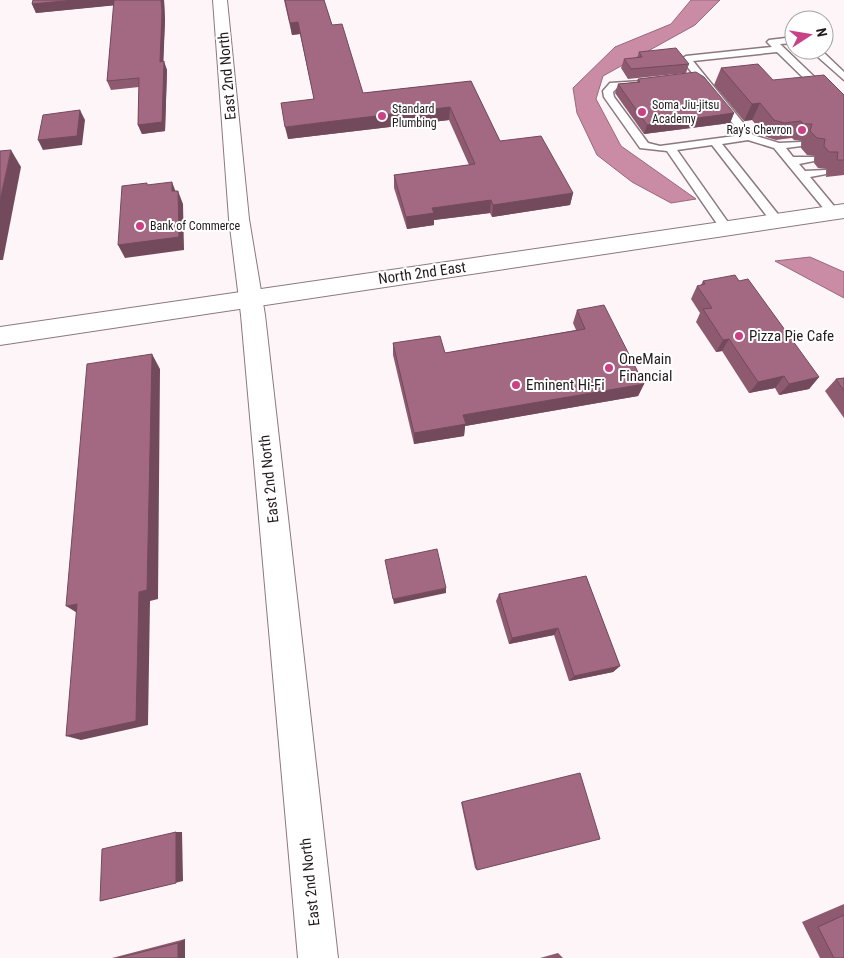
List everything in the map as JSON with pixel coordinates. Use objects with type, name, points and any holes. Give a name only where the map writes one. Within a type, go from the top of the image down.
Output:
[{"type":"street","name":"East 2nd North","points":[[220,0],[239,220],[250,299],[318,958]]},
{"type":"street","name":"North 2nd East","points":[[0,336],[839,212]]},
{"type":"lane","points":[[784,41],[772,42],[844,113]]},
{"type":"lane","points":[[749,137],[695,77],[686,59],[779,49]]},
{"type":"lane","points":[[826,60],[844,77]]},
{"type":"lane","points":[[652,81],[614,85],[608,91],[609,97],[644,146],[669,148],[749,137],[778,146],[797,144]]},
{"type":"lane","points":[[824,92],[844,104]]},
{"type":"lane","points":[[714,142],[777,221]]},
{"type":"lane","points":[[778,146],[802,175],[839,212]]},
{"type":"lane","points":[[669,148],[726,228]]},
{"type":"lane","points":[[790,161],[810,158]]},
{"type":"lane","points":[[802,175],[822,172]]},
{"type":"shaded area","points":[[691,0],[720,0],[695,25],[603,76],[596,99],[621,146],[696,199],[671,203],[632,182],[597,155],[577,113],[573,88],[615,47],[671,24]]},
{"type":"shaded area","points":[[810,257],[844,272],[844,298],[775,261]]},
{"type":"building","points":[[33,0],[74,0],[32,4]]},
{"type":"building","points":[[114,0],[161,0],[160,62],[164,61],[162,122],[138,125],[139,78],[107,81]]},
{"type":"building","points":[[285,0],[324,0],[332,25],[342,24],[363,93],[471,81],[500,141],[541,136],[573,193],[493,205],[491,200],[432,208],[434,213],[406,217],[394,175],[475,164],[450,107],[285,127],[281,103],[314,99],[298,22],[290,23]]},
{"type":"building","points":[[676,48],[689,64],[631,69],[624,59],[642,57],[639,52]]},
{"type":"building","points":[[758,64],[773,80],[824,75],[844,95],[844,160],[837,160],[838,152],[829,152],[824,146],[825,139],[817,138],[810,131],[812,124],[803,124],[801,121],[784,123],[774,120],[760,103],[752,104],[721,68]]},
{"type":"building","points":[[696,72],[704,77],[734,113],[647,125],[618,84],[640,82],[638,79]]},
{"type":"building","points":[[80,110],[77,136],[38,140],[43,115]]},
{"type":"building","points":[[11,150],[0,200],[0,151]]},
{"type":"building","points":[[172,182],[172,191],[178,191],[179,237],[118,245],[122,186]]},
{"type":"building","name":"Pizza Pie Cafe","points":[[735,275],[739,281],[748,279],[819,377],[789,384],[784,376],[758,382],[729,339],[723,340],[703,309],[712,308],[697,286],[705,284],[703,281]]},
{"type":"building","points":[[604,305],[644,384],[463,415],[466,424],[414,433],[393,343],[440,336],[445,353],[585,329],[577,310]]},
{"type":"building","points":[[152,354],[147,590],[139,592],[136,721],[66,736],[77,604],[66,606],[87,364]]},
{"type":"building","points":[[844,378],[844,391],[836,379]]},
{"type":"building","points":[[437,549],[446,588],[393,599],[385,560]]},
{"type":"building","points":[[586,576],[620,666],[574,676],[558,628],[512,638],[499,594]]},
{"type":"building","points":[[580,773],[600,839],[477,870],[462,802]]},
{"type":"building","points":[[176,832],[176,883],[100,901],[102,849]]},
{"type":"building","points":[[844,915],[844,958],[834,958],[818,927]]},
{"type":"building","points":[[178,943],[178,958],[118,958]]},
{"type":"place","name":"Soma Jiu-jitsu Academy","points":[[642,112]]},
{"type":"place","name":"Standard Plumbing","points":[[382,116]]},
{"type":"place","name":"Ray's Chevron","points":[[802,130]]},
{"type":"place","name":"Bank of Commerce","points":[[140,226]]},
{"type":"place","name":"Pizza Pie Cafe","points":[[739,336]]},
{"type":"place","name":"OneMain Financial","points":[[609,368]]},
{"type":"place","name":"Eminent Hi-Fi","points":[[516,385]]}]
